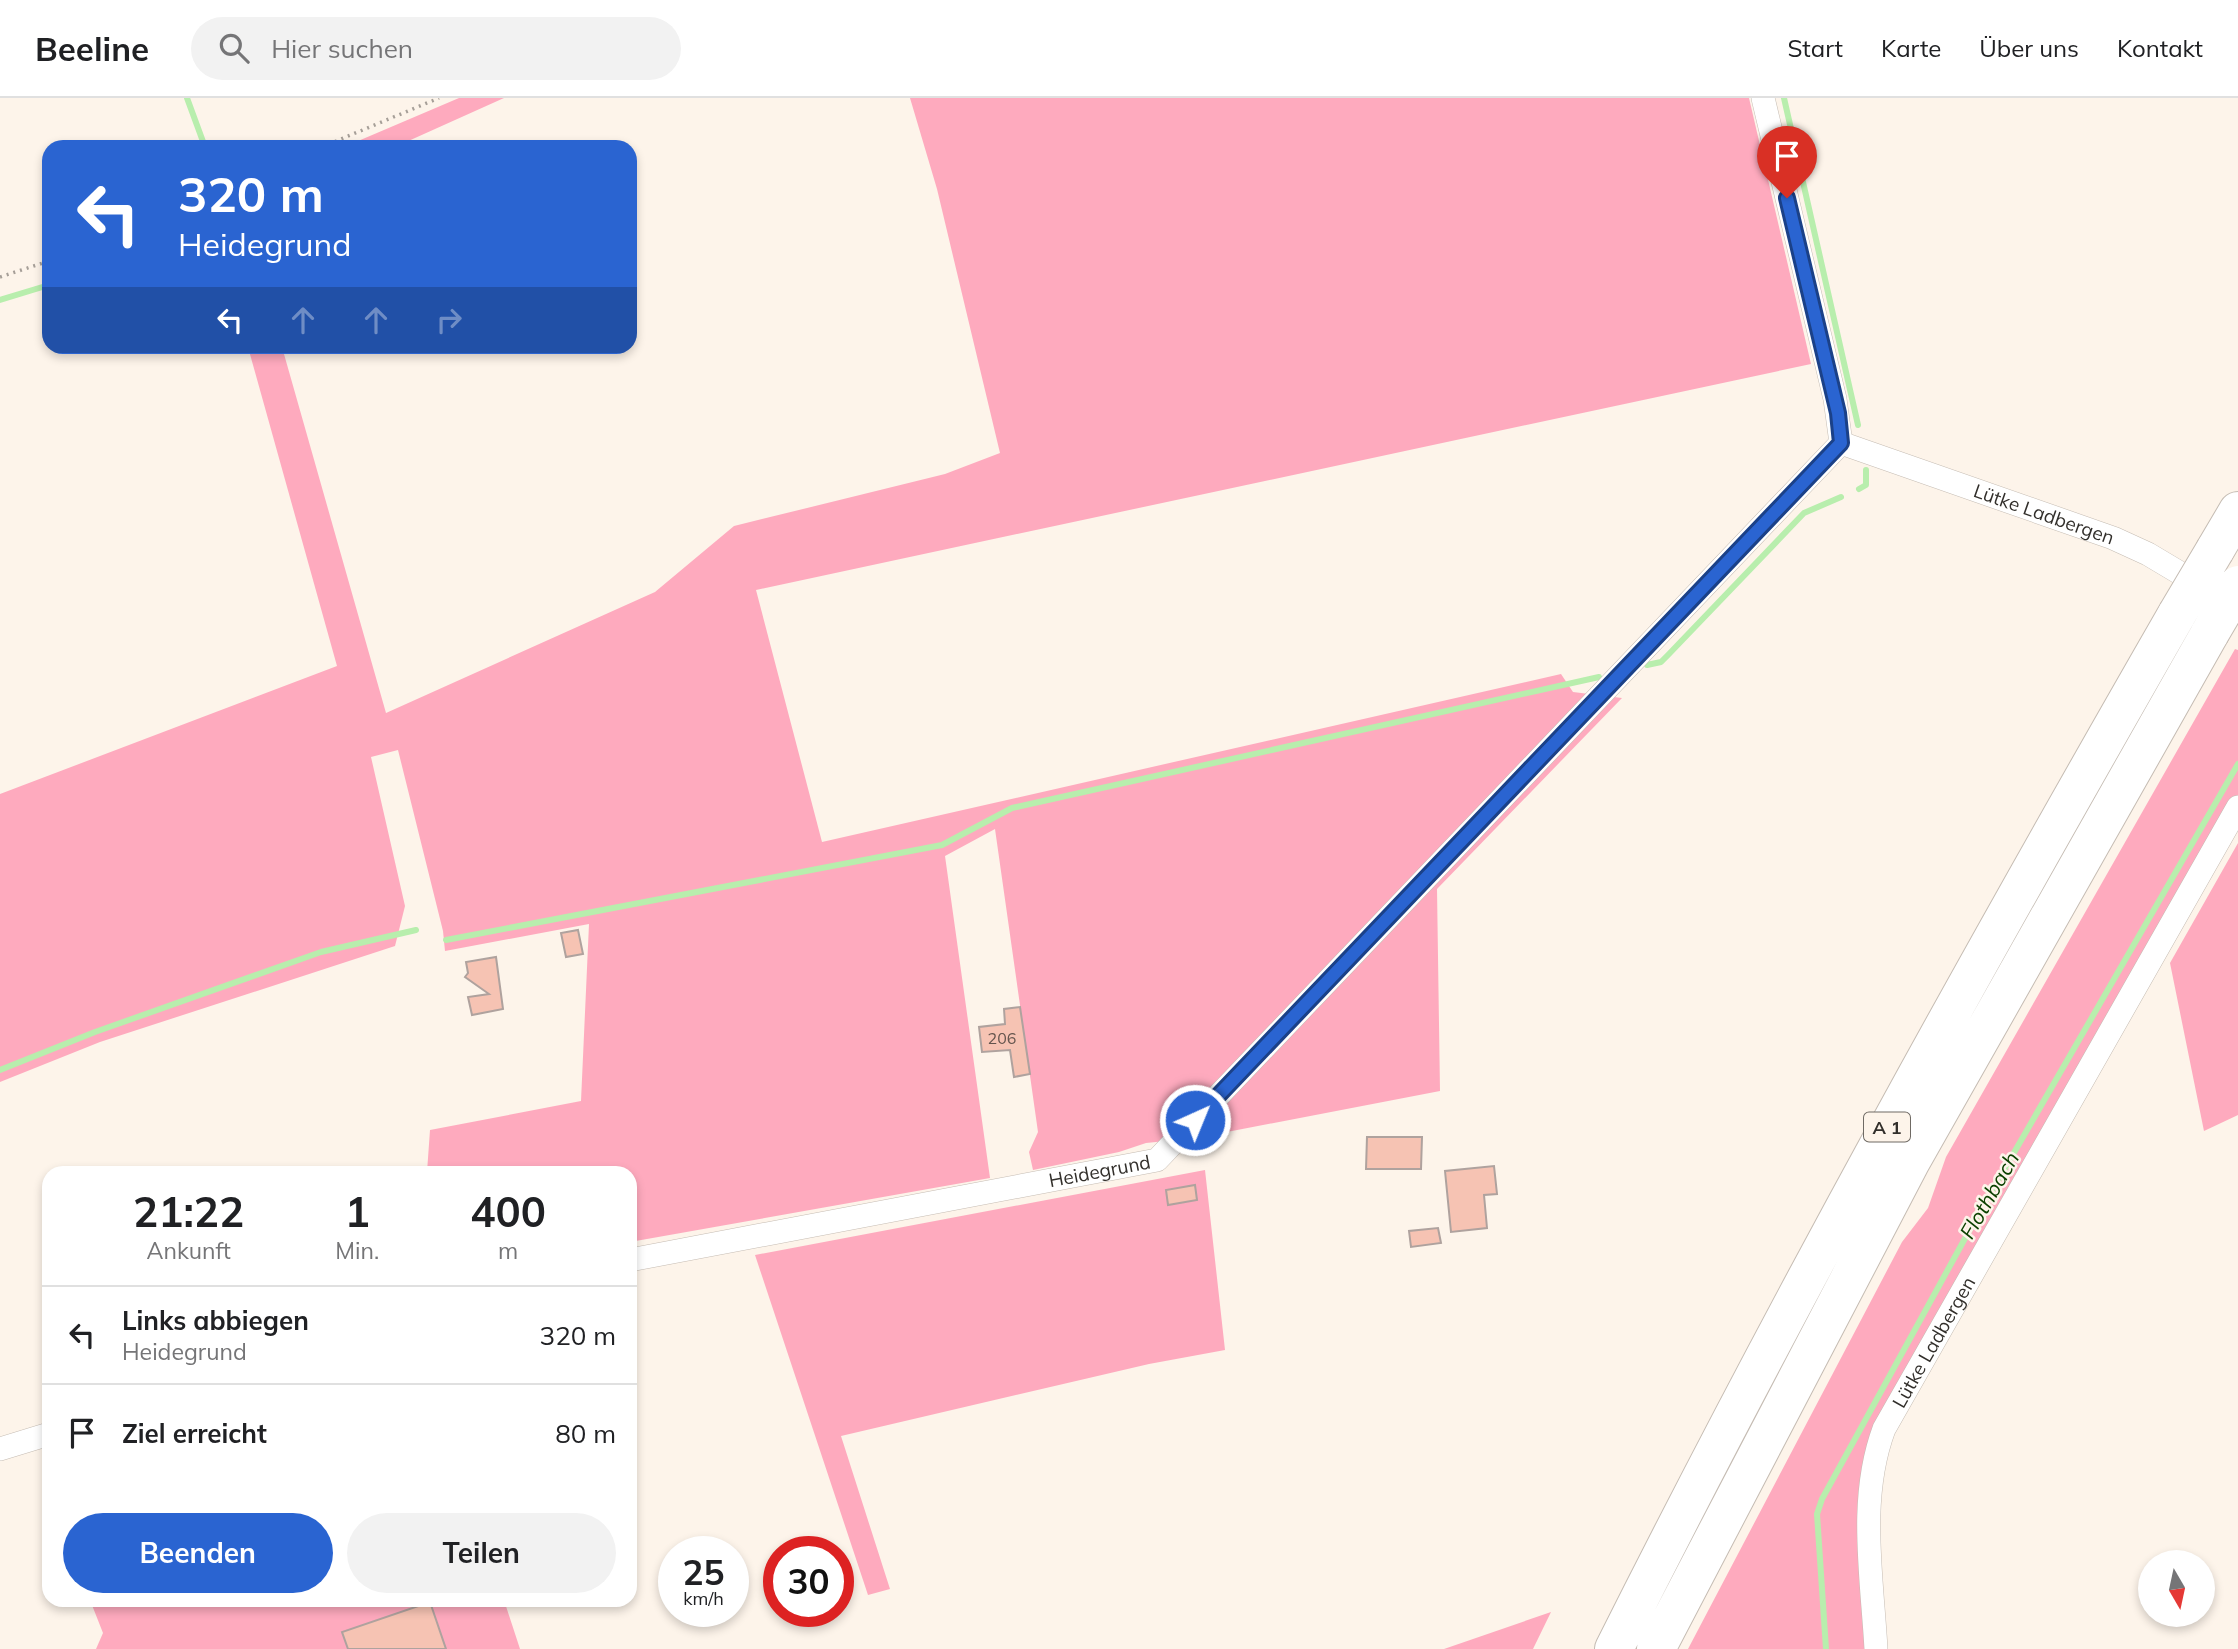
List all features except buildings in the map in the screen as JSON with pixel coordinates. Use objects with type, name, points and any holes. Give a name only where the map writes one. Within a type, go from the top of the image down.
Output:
[{"type":"highway","name":"A 1","points":[[1614,1649],[1763,1357],[1892,1117],[2238,511]]},
{"type":"highway","name":"A 1","points":[[1656,1649],[1910,1163],[2238,585]]},
{"type":"street","points":[[1763,98],[1835,399],[1841,443]]},
{"type":"street","name":"Lütke Ladbergen","points":[[1841,443],[2113,538],[2148,554],[2238,607]]},
{"type":"street","name":"Heidegrund","points":[[637,1259],[1157,1160],[1841,443]]},
{"type":"street","name":"Lütke Ladbergen","points":[[1876,1649],[1869,1498],[1873,1464],[1884,1429],[2238,807]]},
{"type":"street","points":[[0,1449],[42,1436]]},
{"type":"path","points":[[339,140],[439,98]]},
{"type":"path","points":[[0,277],[42,263]]},
{"type":"shaded area","points":[[459,98],[504,98],[411,140],[360,140]]},
{"type":"shaded area","points":[[910,98],[1749,98],[1811,364],[756,590],[822,842],[1561,674],[1573,692],[1622,698],[1437,889],[1440,1091],[1196,1138],[1146,1143],[1119,1152],[1033,1170],[1029,1152],[1038,1132],[995,829],[945,856],[990,1178],[637,1241],[637,1166],[427,1166],[430,1130],[581,1101],[589,924],[445,951],[443,931],[398,750],[371,757],[405,906],[395,946],[100,1042],[0,1082],[0,794],[337,666],[250,354],[284,354],[386,713],[655,592],[734,526],[945,474],[1000,453],[937,189]]},
{"type":"shaded area","points":[[2235,649],[2238,650],[2238,796],[1876,1431],[1870,1649],[1688,1649],[1902,1242],[1928,1208],[1946,1157]]},
{"type":"shaded area","points":[[2238,843],[2238,1115],[2204,1131],[2170,963]]},
{"type":"shaded area","points":[[1205,1170],[1225,1350],[1149,1364],[841,1436],[890,1589],[868,1595],[854,1553],[854,1536],[848,1536],[755,1255]]},
{"type":"shaded area","points":[[93,1607],[506,1607],[520,1649],[96,1649],[103,1633]]},
{"type":"shaded area","points":[[1551,1612],[1533,1649],[1444,1649]]},
{"type":"waterway","points":[[187,98],[202,140]]},
{"type":"waterway","points":[[1784,98],[1858,425]]},
{"type":"waterway","points":[[0,300],[42,287]]},
{"type":"waterway","points":[[1859,489],[1866,485],[1866,470]]},
{"type":"waterway","points":[[1647,665],[1661,662],[1804,513],[1841,497]]},
{"type":"waterway","points":[[446,940],[942,845],[1012,808],[1599,677]]},
{"type":"waterway","name":"Flothbach","points":[[1826,1649],[1817,1514],[1822,1499],[1974,1222],[2238,764]]},
{"type":"waterway","points":[[0,1070],[95,1032],[321,952],[416,930]]},
{"type":"route","points":[[1195,1120],[1841,443],[1841,426],[1787,198]]}]
